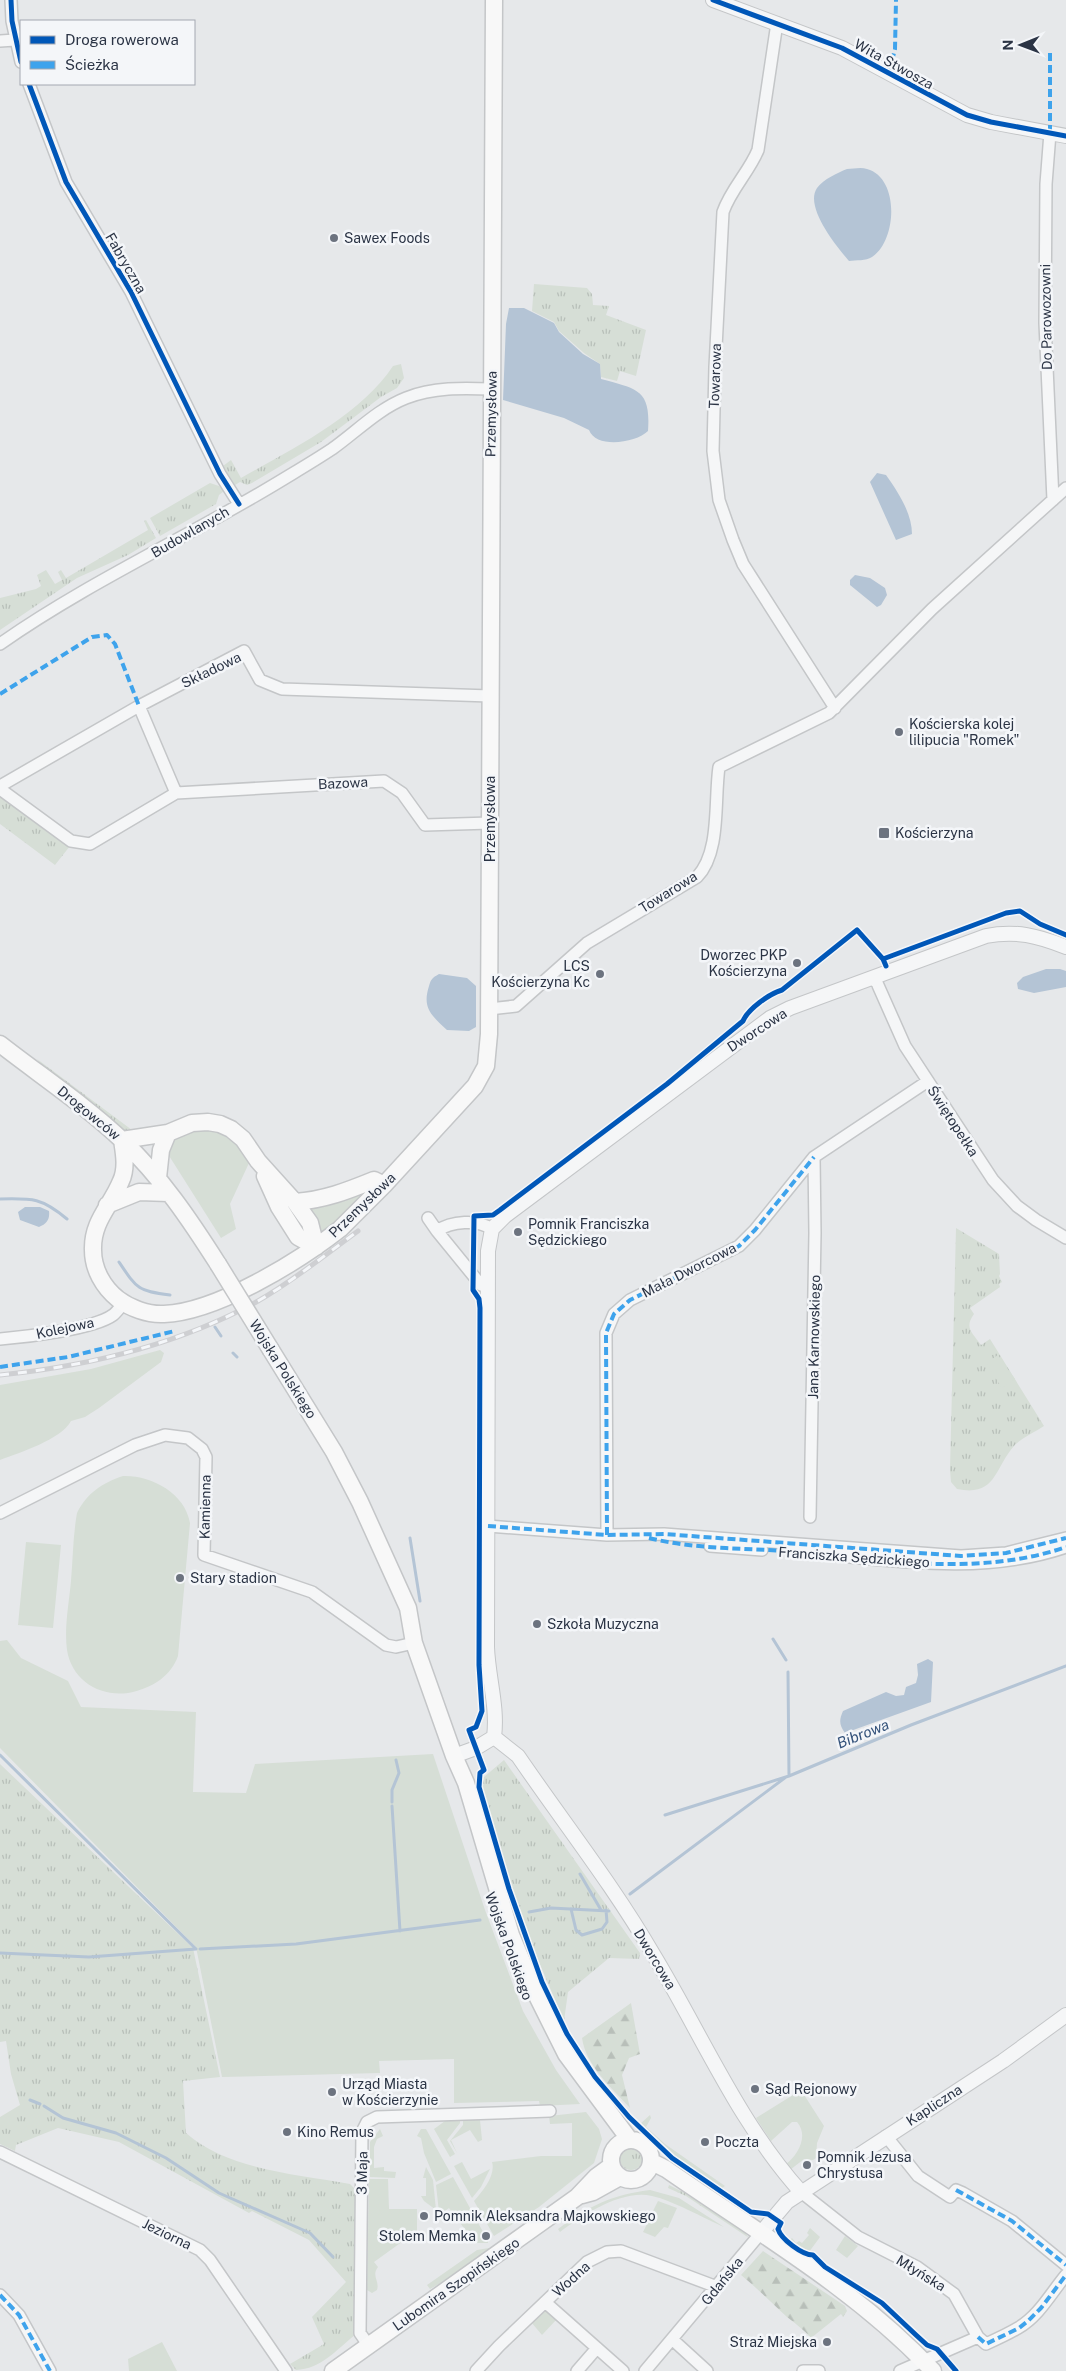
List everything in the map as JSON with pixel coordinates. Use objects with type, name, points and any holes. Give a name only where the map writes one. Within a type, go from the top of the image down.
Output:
[{"type":"main road","name":"Przemysłowa","points":[[122,1140],[125,1163],[122,1180],[95,1229],[94,1261],[107,1288],[124,1304],[144,1312],[163,1314],[194,1308],[248,1286],[316,1247],[340,1229],[384,1185],[475,1086],[486,1066],[489,1009],[494,0]]},
{"type":"main road","name":"Drogowców","points":[[0,1044],[75,1100],[122,1140],[158,1178],[169,1193]]},
{"type":"main road","points":[[122,1140],[168,1132],[192,1122],[220,1124],[231,1129],[243,1139],[258,1161],[295,1202],[310,1223],[316,1247]]},
{"type":"main road","points":[[158,1178],[161,1150],[168,1132]]},
{"type":"main road","points":[[258,1161],[279,1207],[298,1237],[316,1247]]},
{"type":"main road","points":[[295,1202],[335,1196],[374,1180],[384,1185]]},
{"type":"main road","points":[[107,1205],[138,1192],[169,1193]]},
{"type":"main road","name":"Wojska Polskiego","points":[[169,1193],[218,1264],[334,1452],[360,1502],[382,1553],[400,1620],[414,1643],[454,1756],[466,1783],[511,1935],[534,1992],[566,2054],[623,2142]]},
{"type":"main road","points":[[649,2167],[649,2150],[641,2142],[623,2142],[611,2154],[615,2171],[634,2180],[649,2167],[666,2169],[842,2289],[876,2316],[928,2366]]},
{"type":"main road","name":"Lubomira Szopińskiego","points":[[333,2371],[577,2197],[593,2192],[615,2171]]},
{"type":"street","points":[[11,0],[15,40],[20,58]]},
{"type":"street","name":"Wita Stwosza","points":[[713,0],[842,48],[967,115],[990,122],[1066,136]]},
{"type":"street","name":"Towarowa","points":[[777,23],[758,150],[753,162],[727,202],[722,220],[715,367],[714,451],[716,479],[725,520],[743,564],[835,708]]},
{"type":"street","points":[[0,40],[15,40]]},
{"type":"street","name":"Fabryczna","points":[[29,85],[66,182],[131,292],[220,474],[239,504]]},
{"type":"street","name":"Do Parowozowni","points":[[1050,133],[1046,184],[1044,323],[1053,500]]},
{"type":"street","name":"Budowlanych","points":[[0,644],[86,591],[332,449],[388,406],[419,393],[439,390],[492,389]]},
{"type":"street","name":"Towarowa","points":[[489,1009],[516,1006],[587,942],[694,879],[706,866],[711,852],[719,768],[820,719],[835,708],[932,609],[1066,488]]},
{"type":"street","name":"Składowa","points":[[0,788],[139,706],[244,651],[260,680],[282,689],[490,696]]},
{"type":"street","points":[[139,706],[176,793]]},
{"type":"street","name":"Bazowa","points":[[0,788],[71,841],[79,844],[90,844],[176,793],[384,781],[402,794],[425,825],[490,823]]},
{"type":"street","name":"Dworcowa","points":[[492,1230],[505,1216],[770,1018],[790,1008],[986,936],[1002,933],[1036,936],[1066,947]]},
{"type":"street","name":"Świętopełka","points":[[872,978],[877,983],[905,1046],[993,1180],[1018,1206],[1036,1220],[1066,1238]]},
{"type":"street","name":"Mała Dworcowa","points":[[607,1535],[606,1333],[614,1314],[630,1300],[739,1246],[755,1230],[814,1157],[928,1081]]},
{"type":"street","name":"Jana Karnowskiego","points":[[810,1517],[815,1233],[814,1157]]},
{"type":"street","points":[[428,1218],[481,1285],[488,1286]]},
{"type":"street","points":[[437,1231],[446,1224],[474,1223],[487,1226],[492,1230],[489,1239],[488,1286],[487,1664],[496,1722],[494,1737],[476,1748],[454,1756]]},
{"type":"street","name":"Kolejowa","points":[[0,1339],[50,1333],[104,1320],[124,1304]]},
{"type":"street","name":"Kamienna","points":[[0,1513],[135,1445],[165,1435],[188,1438],[202,1449],[206,1458],[204,1556],[312,1592],[386,1645],[396,1647],[414,1643]]},
{"type":"street","name":"Franciszka Sędzickiego","points":[[488,1526],[607,1535],[642,1536],[664,1534],[961,1556],[1006,1553],[1066,1538]]},
{"type":"street","name":"Franciszka Sędzickiego","points":[[642,1536],[663,1542],[963,1565],[1024,1559],[1066,1547]]},
{"type":"street","name":"Dworcowa","points":[[494,1737],[518,1756],[643,1936],[736,2101],[786,2176],[800,2192]]},
{"type":"street","name":"Kapliczna","points":[[800,2192],[1003,2061],[1066,2015]]},
{"type":"street","name":"3 Maja","points":[[369,2346],[360,2333],[362,2132],[367,2122],[377,2117],[550,2111]]},
{"type":"street","points":[[886,2136],[918,2176],[950,2197],[956,2190],[1012,2222],[1066,2265]]},
{"type":"street","name":"Jeziorna","points":[[0,2152],[200,2250],[215,2268],[286,2371]]},
{"type":"street","name":"Gdańska","points":[[645,2371],[787,2202],[800,2192]]},
{"type":"street","name":"Młyńska","points":[[800,2192],[858,2237],[917,2267],[954,2294],[978,2337]]},
{"type":"street","name":"Wodna","points":[[476,2371],[499,2346],[587,2262],[607,2252],[617,2250],[717,2287]]},
{"type":"street","points":[[900,2371],[928,2366],[978,2337],[986,2344],[1019,2328],[1042,2308],[1066,2275]]},
{"type":"street","points":[[0,2295],[19,2314],[50,2371]]},
{"type":"street","points":[[545,2302],[623,2371]]},
{"type":"street","points":[[673,2340],[707,2371]]},
{"type":"street","points":[[577,2371],[597,2348]]},
{"type":"street","points":[[803,2371],[819,2371]]},
{"type":"green space","points":[[534,284],[587,288],[592,294],[593,305],[609,306],[606,315],[646,330],[636,376],[620,371],[617,381],[601,377],[600,364],[559,331],[554,322],[532,311]]},
{"type":"green space","points":[[401,364],[404,378],[397,388],[381,397],[321,442],[252,483],[247,485],[240,482],[235,485],[223,466],[231,460],[241,478],[282,455],[344,416],[379,384],[393,366]]},
{"type":"green space","points":[[210,483],[219,486],[224,491],[219,495],[216,504],[160,536],[150,518]]},
{"type":"green space","points":[[146,520],[156,538],[128,555],[77,578],[0,630],[0,598],[41,586],[37,575],[46,570],[55,584],[62,580],[58,572],[61,570],[66,578],[148,530],[144,521]]},
{"type":"green space","points":[[0,797],[70,846],[55,865],[0,824]]},
{"type":"green space","points":[[37,1059],[136,1133],[120,1129]]},
{"type":"green space","points":[[208,1129],[232,1142],[249,1163],[230,1204],[236,1229],[221,1238],[166,1151],[174,1141],[184,1134],[195,1130]]},
{"type":"green space","points":[[371,1186],[322,1236],[299,1202]]},
{"type":"green space","points":[[956,1228],[999,1254],[999,1276],[1002,1282],[999,1284],[1000,1287],[970,1308],[974,1314],[969,1327],[981,1345],[990,1339],[1044,1426],[1014,1446],[993,1479],[987,1485],[980,1489],[970,1490],[957,1489],[951,1482],[950,1470]]},
{"type":"green space","points":[[160,1350],[164,1353],[161,1362],[99,1408],[85,1417],[71,1421],[59,1434],[50,1439],[0,1460],[0,1385],[91,1369]]},
{"type":"green space","points":[[998,1355],[1015,1379],[1002,1388],[986,1363]]},
{"type":"green space","points":[[123,1476],[145,1479],[165,1488],[181,1503],[187,1512],[190,1523],[178,1656],[171,1669],[160,1680],[140,1690],[122,1694],[100,1690],[82,1679],[70,1661],[66,1633],[77,1513],[90,1494],[108,1482]]},
{"type":"green space","points":[[26,1542],[61,1545],[53,1628],[18,1625]]},
{"type":"green space","points":[[7,1640],[21,1658],[68,1681],[81,1707],[196,1712],[193,1792],[246,1793],[255,1764],[433,1754],[485,1910],[523,2011],[556,2070],[580,2104],[540,2106],[539,2101],[454,2103],[454,2059],[379,2061],[380,2073],[222,2077],[196,1947],[0,1748],[0,1641]]},
{"type":"green space","points":[[504,1760],[640,1953],[639,1959],[609,1958],[568,1992],[564,2021],[525,1929],[481,1787],[484,1777]]},
{"type":"green space","points":[[0,1764],[193,1948],[220,2077],[183,2081],[186,2133],[203,2145],[242,2163],[264,2169],[350,2184],[357,2191],[355,2335],[321,2362],[305,2369],[296,2370],[290,2364],[324,2344],[312,2317],[346,2282],[309,2240],[252,2211],[249,2213],[119,2142],[58,2128],[16,2145],[15,2151],[0,2144],[0,2117],[20,2105],[11,2074],[6,2041],[0,2042]]},
{"type":"green space","points":[[631,2003],[640,2054],[629,2058],[622,2075],[630,2108],[594,2067],[584,2048],[582,2038]]},
{"type":"green space","points":[[801,2090],[824,2126],[817,2143],[816,2158],[813,2160],[804,2159],[790,2170],[786,2164],[798,2150],[802,2139],[802,2133],[797,2122],[792,2122],[771,2141],[756,2118]]},
{"type":"green space","points":[[586,2112],[599,2129],[602,2139],[594,2163],[539,2207],[494,2236],[474,2201],[485,2188],[492,2172],[492,2162],[541,2156],[572,2156],[572,2123],[550,2124],[549,2116]]},
{"type":"green space","points":[[650,2115],[651,2118],[646,2127],[665,2144],[725,2186],[721,2189],[680,2161],[640,2124]]},
{"type":"green space","points":[[460,2119],[460,2123],[447,2140],[455,2154],[450,2157],[434,2129],[445,2121]]},
{"type":"green space","points":[[463,2120],[480,2120],[482,2140],[478,2142],[470,2130],[451,2140],[457,2153],[450,2141],[463,2125]]},
{"type":"green space","points":[[380,2129],[383,2136],[377,2139],[374,2147],[374,2168],[384,2167],[384,2171],[396,2172],[395,2178],[370,2177],[370,2142]]},
{"type":"green space","points":[[421,2129],[426,2129],[451,2174],[436,2182],[424,2153],[421,2138],[417,2136]]},
{"type":"green space","points":[[631,2148],[639,2151],[642,2159],[639,2167],[631,2170],[623,2167],[620,2159],[623,2151]]},
{"type":"green space","points":[[462,2162],[471,2179],[490,2169],[481,2187],[472,2198],[454,2166]]},
{"type":"green space","points":[[426,2167],[433,2180],[436,2210],[424,2201],[421,2196],[426,2196],[426,2178],[423,2178]]},
{"type":"green space","points":[[453,2177],[488,2243],[475,2243],[449,2208],[441,2214],[439,2212],[436,2185]]},
{"type":"green space","points":[[369,2179],[388,2179],[389,2209],[417,2209],[417,2231],[374,2262],[378,2267],[375,2273],[378,2287],[372,2293],[367,2290]]},
{"type":"green space","points":[[669,2185],[685,2193],[744,2232],[749,2238],[686,2196],[668,2188]]},
{"type":"green space","points":[[650,2190],[679,2198],[724,2227],[668,2201],[652,2196],[640,2195],[628,2196],[603,2205],[560,2232],[558,2229],[580,2214],[612,2198]]},
{"type":"green space","points":[[658,2201],[677,2208],[668,2228],[664,2227],[655,2237],[643,2232],[648,2222],[652,2224],[657,2215],[652,2213]]},
{"type":"green space","points":[[810,2228],[820,2237],[809,2252],[790,2240],[792,2238],[796,2243],[799,2241],[802,2243],[809,2235],[807,2233]]},
{"type":"green space","points":[[845,2236],[858,2246],[847,2258],[836,2250]]},
{"type":"green space","points":[[492,2249],[462,2271],[430,2289],[427,2285],[477,2250]]},
{"type":"green space","points":[[763,2251],[845,2306],[847,2311],[843,2317],[841,2314],[811,2338],[741,2275]]},
{"type":"green space","points":[[545,2308],[557,2319],[542,2335],[531,2322]]},
{"type":"green space","points":[[162,2342],[177,2371],[129,2371],[128,2359]]},
{"type":"water","points":[[865,168],[878,175],[885,184],[890,197],[890,224],[886,238],[880,249],[867,259],[849,261],[830,237],[818,216],[815,205],[814,196],[817,188],[827,179],[847,169]]},
{"type":"water","points":[[509,308],[524,308],[554,323],[559,332],[583,354],[600,364],[601,379],[624,385],[639,393],[647,407],[648,431],[635,439],[608,442],[599,440],[589,430],[564,418],[503,400],[506,324]]},
{"type":"water","points":[[877,473],[886,475],[900,496],[910,518],[912,534],[896,540],[870,482]]},
{"type":"water","points":[[855,575],[870,578],[885,588],[887,595],[881,605],[877,607],[850,585],[850,580]]},
{"type":"water","points":[[1046,969],[1066,971],[1066,987],[1034,993],[1018,989],[1017,983],[1023,977]]},
{"type":"water","points":[[439,974],[467,978],[476,986],[476,1027],[469,1031],[447,1030],[429,1011],[427,994],[431,980]]},
{"type":"water","points":[[25,1207],[40,1207],[49,1211],[47,1221],[39,1227],[20,1220],[18,1212]]},
{"type":"water","points":[[928,1659],[933,1662],[931,1702],[845,1733],[840,1722],[843,1711],[886,1692],[896,1696],[904,1695],[906,1687],[916,1683],[918,1675],[917,1664]]},
{"type":"waterway","name":"Bibrowa","points":[[0,1199],[29,1199],[44,1203],[67,1219]]},
{"type":"waterway","name":"Bibrowa","points":[[119,1262],[139,1287],[151,1292],[170,1295]]},
{"type":"waterway","name":"Bibrowa","points":[[215,1327],[221,1336]]},
{"type":"waterway","name":"Bibrowa","points":[[233,1353],[237,1357]]},
{"type":"waterway","points":[[410,1538],[420,1601]]},
{"type":"waterway","points":[[773,1639],[786,1660]]},
{"type":"waterway","name":"Bibrowa","points":[[665,1815],[789,1776],[911,1725],[1066,1666]]},
{"type":"waterway","points":[[788,1672],[789,1776]]},
{"type":"waterway","points":[[0,1755],[196,1949]]},
{"type":"waterway","points":[[392,1802],[392,1790],[399,1773],[396,1760]]},
{"type":"waterway","points":[[630,1894],[786,1777]]},
{"type":"waterway","points":[[392,1806],[400,1931]]},
{"type":"waterway","points":[[580,1874],[601,1910]]},
{"type":"waterway","points":[[529,1912],[551,1908],[609,1911]]},
{"type":"waterway","points":[[571,1909],[576,1930],[582,1935],[602,1929],[607,1922],[606,1910]]},
{"type":"waterway","points":[[200,1949],[296,1944],[480,1920]]},
{"type":"waterway","points":[[0,1953],[89,1957],[196,1949]]},
{"type":"waterway","points":[[30,2100],[40,2104]]},
{"type":"waterway","points":[[44,2106],[63,2118],[116,2133],[166,2158],[219,2193],[310,2233],[333,2257]]},
{"type":"railway","points":[[0,1375],[67,1366],[100,1359],[166,1341],[197,1329],[258,1301],[309,1268],[358,1231]]},
{"type":"marked path","points":[[889,73],[895,49],[896,0]]},
{"type":"marked path","points":[[1050,49],[1050,133]]},
{"type":"marked path","points":[[0,694],[92,637],[107,635],[115,644],[139,706]]},
{"type":"marked path","points":[[607,1535],[606,1333],[614,1314],[630,1300],[739,1246],[755,1230],[814,1157]]},
{"type":"marked path","points":[[0,1367],[68,1357],[175,1331]]},
{"type":"marked path","points":[[488,1526],[607,1535],[664,1534],[961,1556],[1006,1553],[1066,1538]]},
{"type":"marked path","points":[[649,1538],[700,1546],[785,1551],[926,1564],[997,1562],[1032,1556],[1066,1547]]},
{"type":"marked path","points":[[956,2190],[1012,2221],[1066,2265]]},
{"type":"marked path","points":[[978,2337],[986,2344],[1019,2328],[1041,2308],[1066,2275]]},
{"type":"marked path","points":[[0,2295],[19,2315],[50,2371]]},
{"type":"cycle path","points":[[11,0],[12,21],[20,57]]},
{"type":"cycle path","points":[[713,0],[842,48],[967,115],[991,122],[1066,136]]},
{"type":"cycle path","points":[[29,85],[66,182],[131,292],[220,474],[239,504]]},
{"type":"cycle path","points":[[883,959],[1006,913],[1020,911],[1040,924],[1066,935]]},
{"type":"cycle path","points":[[886,966],[883,959],[857,930],[782,990],[759,1003],[743,1021],[667,1084],[500,1210],[493,1215],[474,1216],[473,1290],[479,1299],[480,1308],[479,1665],[482,1711],[476,1727],[469,1730],[484,1770],[480,1773],[479,1787],[509,1889],[542,1982],[567,2034],[595,2077],[629,2117],[672,2158],[751,2212],[768,2214],[781,2223],[778,2229],[787,2242],[803,2252],[813,2255],[825,2267],[882,2303],[927,2345],[937,2349],[956,2371]]},
{"type":"place","name":"Sawex Foods","points":[[334,238]]},
{"type":"place","name":"Kościerska kolej lilipucia \"Romek\"","points":[[899,732]]},
{"type":"place","name":"Kościerzyna","points":[[884,833]]},
{"type":"place","name":"Dworzec PKP Kościerzyna","points":[[797,963]]},
{"type":"place","name":"LCS Kościerzyna Kc","points":[[600,974]]},
{"type":"place","name":"Pomnik Franciszka Sędzickiego","points":[[518,1232]]},
{"type":"place","name":"Stary stadion","points":[[180,1578]]},
{"type":"place","name":"Szkoła Muzyczna","points":[[537,1624]]},
{"type":"place","name":"Sąd Rejonowy","points":[[755,2089]]},
{"type":"place","name":"Urząd Miasta w Kościerzynie","points":[[332,2092]]},
{"type":"place","name":"Kino Remus","points":[[287,2132]]},
{"type":"place","name":"Poczta","points":[[705,2142]]},
{"type":"place","name":"Pomnik Jezusa Chrystusa","points":[[807,2165]]},
{"type":"place","name":"Pomnik Aleksandra Majkowskiego","points":[[424,2216]]},
{"type":"place","name":"Stolem Memka","points":[[486,2236]]},
{"type":"place","name":"Straż Miejska","points":[[827,2342]]}]
